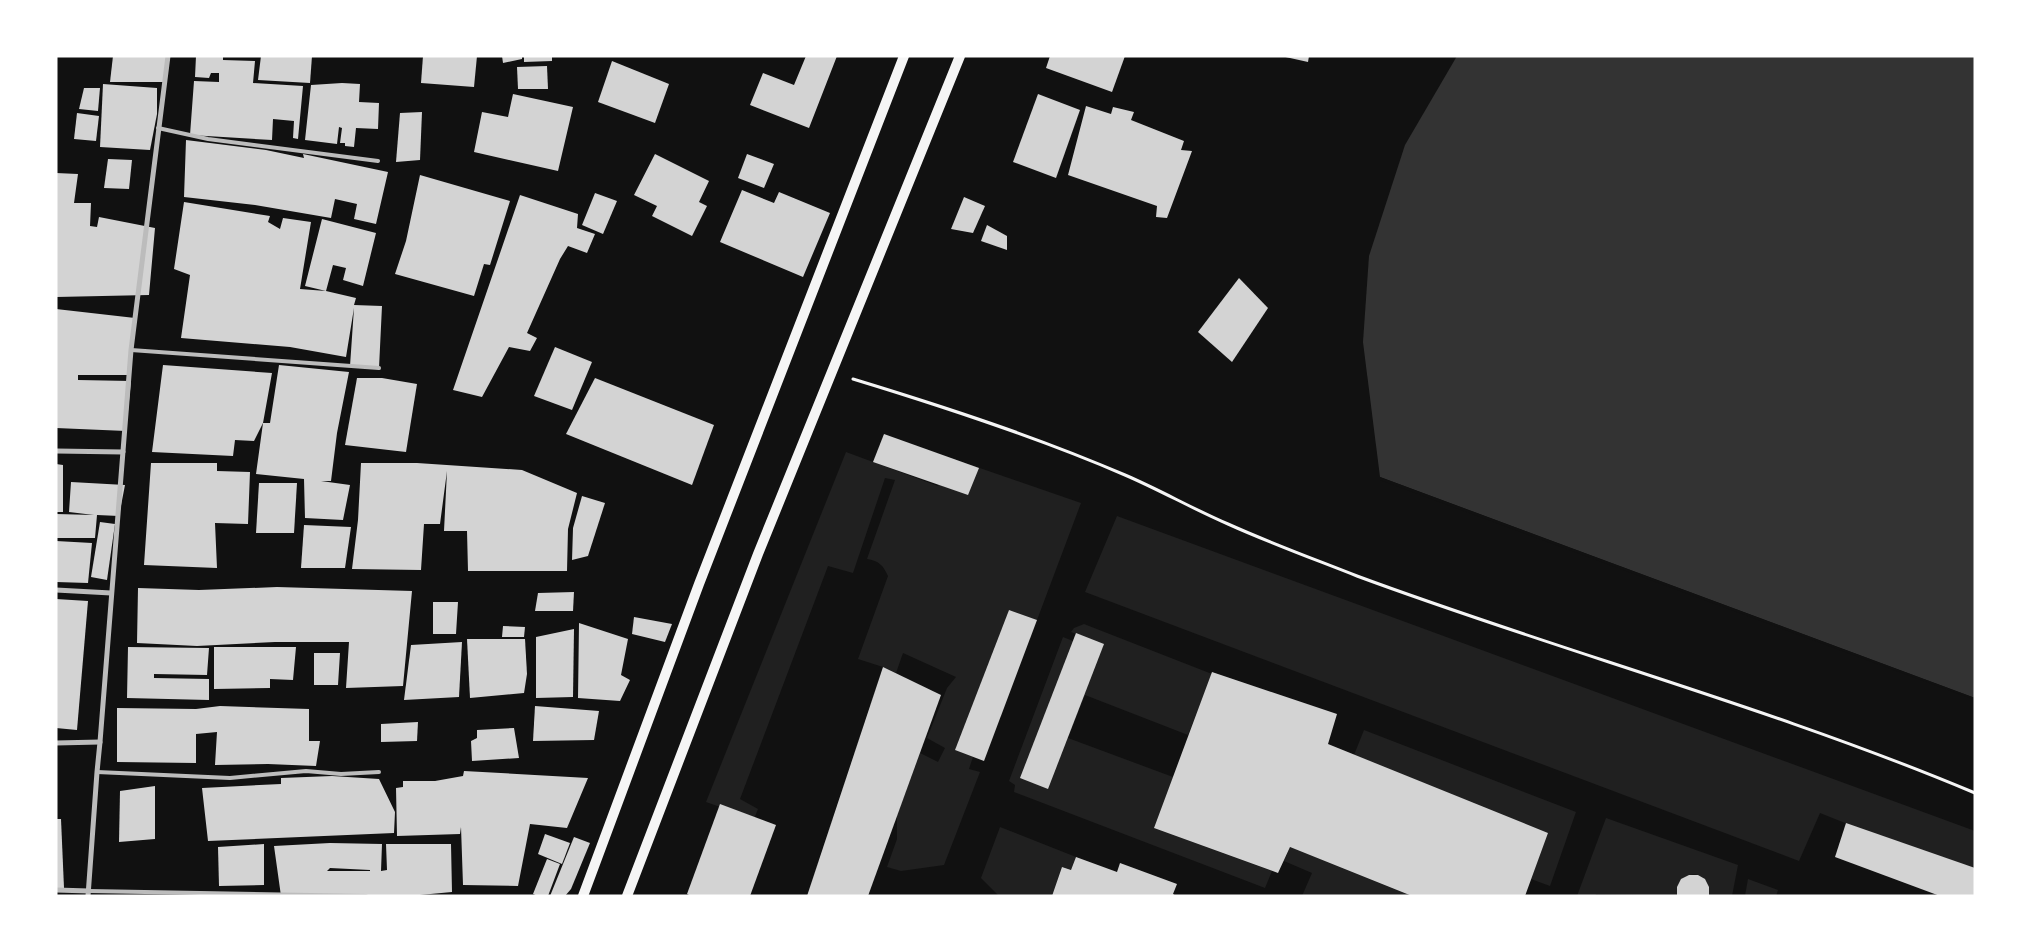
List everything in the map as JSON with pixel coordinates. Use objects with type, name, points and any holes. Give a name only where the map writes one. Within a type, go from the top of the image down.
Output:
[{"type":"main road","points":[[583,896],[699,584],[904,56]]},
{"type":"main road","points":[[627,896],[758,554],[960,56]]},
{"type":"street","points":[[56,890],[88,893],[96,772],[132,350],[168,56]]},
{"type":"street","points":[[56,451],[123,452]]},
{"type":"street","points":[[56,590],[111,593]]},
{"type":"street","points":[[56,742],[100,742]]},
{"type":"lane","points":[[158,128],[208,139],[378,161]]},
{"type":"lane","points":[[132,350],[379,368]]},
{"type":"lane","points":[[96,772],[230,778],[306,771],[341,774],[379,772]]},
{"type":"lane","points":[[88,893],[366,896]]},
{"type":"path","points":[[831,372],[916,398],[1054,447],[1126,475],[1227,524],[1358,576],[1783,719],[1916,768],[1975,793]]},
{"type":"shaded area","points":[[1457,56],[1975,56],[1975,698],[1380,477],[1363,342],[1369,256],[1405,145]]},
{"type":"shaded area","points":[[846,452],[938,486],[948,457],[1081,503],[1037,620],[1009,610],[955,750],[973,757],[969,769],[980,772],[944,865],[901,871],[887,867],[897,839],[897,815],[920,753],[938,762],[945,748],[927,738],[947,688],[956,677],[903,653],[896,673],[858,659],[888,576],[880,564],[867,559],[895,480],[885,478],[853,573],[828,566],[740,799],[758,809],[754,819],[706,802]]},
{"type":"shaded area","points":[[1117,516],[1975,831],[1975,875],[1820,813],[1799,861],[1085,592]]},
{"type":"shaded area","points":[[1084,624],[1212,674],[1188,735],[1085,695],[1068,738],[1173,777],[1154,828],[1272,871],[1265,888],[1014,792],[1015,785],[1009,781],[1063,637],[1073,641],[1076,634],[1071,632],[1074,628]]},
{"type":"shaded area","points":[[1364,730],[1576,812],[1550,886],[1531,879],[1548,833],[1354,755]]},
{"type":"shaded area","points":[[1606,818],[1738,865],[1732,896],[1709,896],[1709,887],[1705,880],[1700,876],[1694,875],[1688,876],[1683,880],[1679,886],[1677,896],[1596,894],[1595,896],[1577,896]]},
{"type":"shaded area","points":[[1000,827],[1076,857],[1071,870],[1062,867],[1052,896],[999,896],[981,878]]},
{"type":"shaded area","points":[[1290,847],[1412,896],[1302,896],[1312,873],[1284,861]]},
{"type":"shaded area","points":[[1748,879],[1778,890],[1776,896],[1745,896]]},
{"type":"pier","points":[[1380,477],[1975,698],[1975,700],[1380,480]]},
{"type":"building","points":[[113,56],[166,56],[166,82],[110,82]]},
{"type":"building","points":[[196,56],[223,56],[223,60],[255,61],[253,83],[303,86],[298,139],[293,138],[294,121],[273,119],[272,140],[190,135],[194,81],[219,82],[219,73],[211,73],[209,78],[195,77]]},
{"type":"building","points":[[261,56],[312,56],[310,83],[258,80]]},
{"type":"building","points":[[423,56],[477,56],[474,87],[421,83]]},
{"type":"building","points":[[502,56],[522,56],[522,59],[503,63]]},
{"type":"building","points":[[524,56],[552,56],[552,61],[524,62]]},
{"type":"building","points":[[806,56],[837,56],[809,128],[750,105],[763,73],[794,85]]},
{"type":"building","points":[[1050,56],[1125,56],[1112,92],[1046,68]]},
{"type":"building","points":[[1281,56],[1309,56],[1308,62]]},
{"type":"building","points":[[612,61],[669,84],[655,123],[598,102]]},
{"type":"building","points":[[547,66],[548,89],[518,89],[517,67]]},
{"type":"building","points":[[103,84],[157,88],[157,114],[150,150],[100,147]]},
{"type":"building","points":[[360,84],[359,102],[379,103],[378,129],[356,128],[354,147],[345,146],[345,143],[340,143],[342,128],[339,127],[337,144],[305,140],[311,85]]},
{"type":"building","points":[[84,88],[100,88],[98,111],[79,109]]},
{"type":"building","points":[[513,94],[573,107],[558,171],[474,152],[482,112],[508,117]]},
{"type":"building","points":[[1038,94],[1080,110],[1056,178],[1013,162]]},
{"type":"building","points":[[1086,106],[1111,114],[1113,107],[1134,112],[1131,120],[1184,141],[1181,150],[1192,151],[1167,218],[1156,217],[1157,206],[1068,175]]},
{"type":"building","points":[[422,112],[420,160],[396,162],[400,113]]},
{"type":"building","points":[[77,113],[99,116],[96,141],[74,139]]},
{"type":"building","points":[[186,140],[266,150],[304,158],[303,154],[388,172],[376,224],[354,219],[357,204],[335,199],[331,218],[255,205],[184,197]]},
{"type":"building","points":[[655,154],[709,181],[699,202],[707,206],[692,236],[652,216],[657,206],[634,195]]},
{"type":"building","points":[[747,154],[774,164],[764,188],[738,178]]},
{"type":"building","points":[[108,159],[132,160],[129,189],[104,188]]},
{"type":"building","points":[[56,173],[78,174],[74,203],[91,203],[90,226],[97,227],[99,217],[155,228],[149,295],[56,297]]},
{"type":"building","points":[[420,175],[510,201],[490,265],[484,264],[474,296],[395,274],[406,241]]},
{"type":"building","points":[[742,190],[774,203],[779,192],[830,213],[803,277],[720,242]]},
{"type":"building","points":[[595,193],[617,201],[603,234],[582,225]]},
{"type":"building","points":[[520,195],[578,214],[577,228],[595,234],[587,253],[568,246],[560,259],[527,333],[537,338],[530,351],[509,347],[482,397],[453,390]]},
{"type":"building","points":[[964,197],[985,206],[973,233],[951,229]]},
{"type":"building","points":[[184,202],[270,216],[268,222],[280,229],[283,218],[311,222],[300,289],[326,291],[356,298],[354,305],[382,306],[379,368],[350,366],[354,308],[346,357],[290,347],[181,338],[190,275],[174,269]]},
{"type":"building","points":[[322,219],[376,233],[363,286],[343,280],[346,268],[333,265],[326,291],[305,286]]},
{"type":"building","points":[[987,225],[1007,236],[1007,250],[981,241]]},
{"type":"building","points":[[1239,278],[1268,308],[1232,362],[1198,332]]},
{"type":"building","points":[[56,309],[135,318],[127,375],[78,375],[78,380],[131,381],[126,431],[56,428]]},
{"type":"building","points":[[555,347],[592,362],[572,410],[534,396]]},
{"type":"building","points":[[163,365],[272,373],[263,423],[254,441],[235,440],[233,456],[152,452]]},
{"type":"building","points":[[279,365],[349,372],[337,433],[331,481],[321,481],[350,485],[343,520],[305,518],[304,479],[256,474],[263,423],[270,423]]},
{"type":"building","points":[[357,378],[382,378],[417,384],[406,452],[345,445]]},
{"type":"building","points":[[595,378],[714,425],[692,485],[566,434]]},
{"type":"building","points":[[884,434],[979,468],[968,495],[873,462]]},
{"type":"building","points":[[151,463],[217,463],[217,471],[250,472],[248,524],[215,523],[217,568],[144,565]]},
{"type":"building","points":[[361,463],[417,463],[522,470],[577,493],[568,529],[567,571],[468,571],[467,531],[444,531],[447,471],[440,524],[424,524],[421,570],[352,569],[358,520]]},
{"type":"building","points":[[56,464],[63,465],[63,512],[56,512]]},
{"type":"building","points":[[71,482],[125,485],[119,516],[97,515],[95,538],[56,538],[56,514],[94,515],[69,512]]},
{"type":"building","points":[[259,483],[297,483],[294,533],[256,533]]},
{"type":"building","points":[[582,496],[605,503],[588,556],[572,560],[573,528]]},
{"type":"building","points":[[100,522],[115,524],[107,580],[91,577]]},
{"type":"building","points":[[304,525],[351,527],[345,568],[301,568]]},
{"type":"building","points":[[56,541],[92,543],[88,583],[56,582]]},
{"type":"building","points":[[277,587],[412,591],[403,686],[346,688],[349,642],[275,642],[197,646],[137,643],[138,588],[199,590]]},
{"type":"building","points":[[574,592],[573,611],[535,611],[538,593]]},
{"type":"building","points":[[56,599],[88,601],[77,730],[56,728]]},
{"type":"building","points":[[433,602],[458,602],[456,634],[433,634]]},
{"type":"building","points":[[1009,610],[1037,620],[984,761],[955,750]]},
{"type":"building","points":[[634,617],[672,624],[665,642],[632,634]]},
{"type":"building","points":[[579,623],[628,639],[621,675],[630,680],[620,701],[578,698]]},
{"type":"building","points":[[503,626],[525,627],[524,637],[502,637]]},
{"type":"building","points":[[574,629],[573,697],[536,698],[536,637]]},
{"type":"building","points":[[1076,633],[1104,644],[1048,789],[1020,778]]},
{"type":"building","points":[[467,639],[525,639],[527,674],[524,693],[470,698]]},
{"type":"building","points":[[462,642],[459,697],[404,700],[411,645]]},
{"type":"building","points":[[128,647],[209,648],[207,675],[154,674],[154,678],[209,679],[209,700],[127,698]]},
{"type":"building","points":[[214,647],[296,647],[293,680],[270,679],[270,688],[214,689]]},
{"type":"building","points":[[314,653],[340,653],[338,685],[314,685]]},
{"type":"building","points":[[883,667],[941,695],[868,896],[807,896]]},
{"type":"building","points":[[1212,672],[1337,714],[1328,744],[1548,833],[1525,896],[1412,896],[1290,847],[1278,873],[1154,828]]},
{"type":"building","points":[[220,706],[309,709],[309,741],[320,741],[316,766],[268,764],[215,765],[217,732],[196,734],[196,763],[117,762],[117,708],[196,709]]},
{"type":"building","points":[[535,706],[599,711],[594,740],[533,741]]},
{"type":"building","points":[[418,722],[417,741],[381,742],[381,724]]},
{"type":"building","points":[[514,728],[519,758],[472,761],[471,741],[477,738],[477,730]]},
{"type":"building","points":[[464,771],[588,778],[567,828],[530,824],[518,886],[463,885],[461,827],[460,834],[397,836],[396,788],[403,787],[403,781],[435,781],[463,776]]},
{"type":"building","points":[[332,776],[379,779],[395,812],[394,833],[208,841],[202,788],[281,784],[281,778]]},
{"type":"building","points":[[155,786],[155,839],[119,842],[120,791]]},
{"type":"building","points":[[720,804],[776,825],[750,896],[691,896],[687,894]]},
{"type":"building","points":[[56,819],[61,819],[64,888],[56,888]]},
{"type":"building","points":[[1846,823],[1975,868],[1975,896],[1940,896],[1835,857]]},
{"type":"building","points":[[545,834],[570,843],[562,864],[538,854]]},
{"type":"building","points":[[574,837],[590,843],[571,889],[565,896],[550,896]]},
{"type":"building","points":[[330,843],[382,844],[381,871],[387,870],[386,844],[451,844],[452,892],[409,896],[281,896],[274,846]],"holes":[[[330,868],[370,871],[327,871]]]},
{"type":"building","points":[[264,844],[264,885],[219,886],[218,847]]},
{"type":"building","points":[[1076,857],[1117,872],[1120,863],[1177,884],[1173,894],[1176,896],[1052,896],[1062,867],[1071,870]]},
{"type":"building","points":[[547,859],[560,864],[548,896],[538,896],[533,894]]},
{"type":"building","points":[[1689,875],[1698,875],[1705,879],[1709,887],[1709,896],[1677,896],[1677,887],[1681,879]]}]
